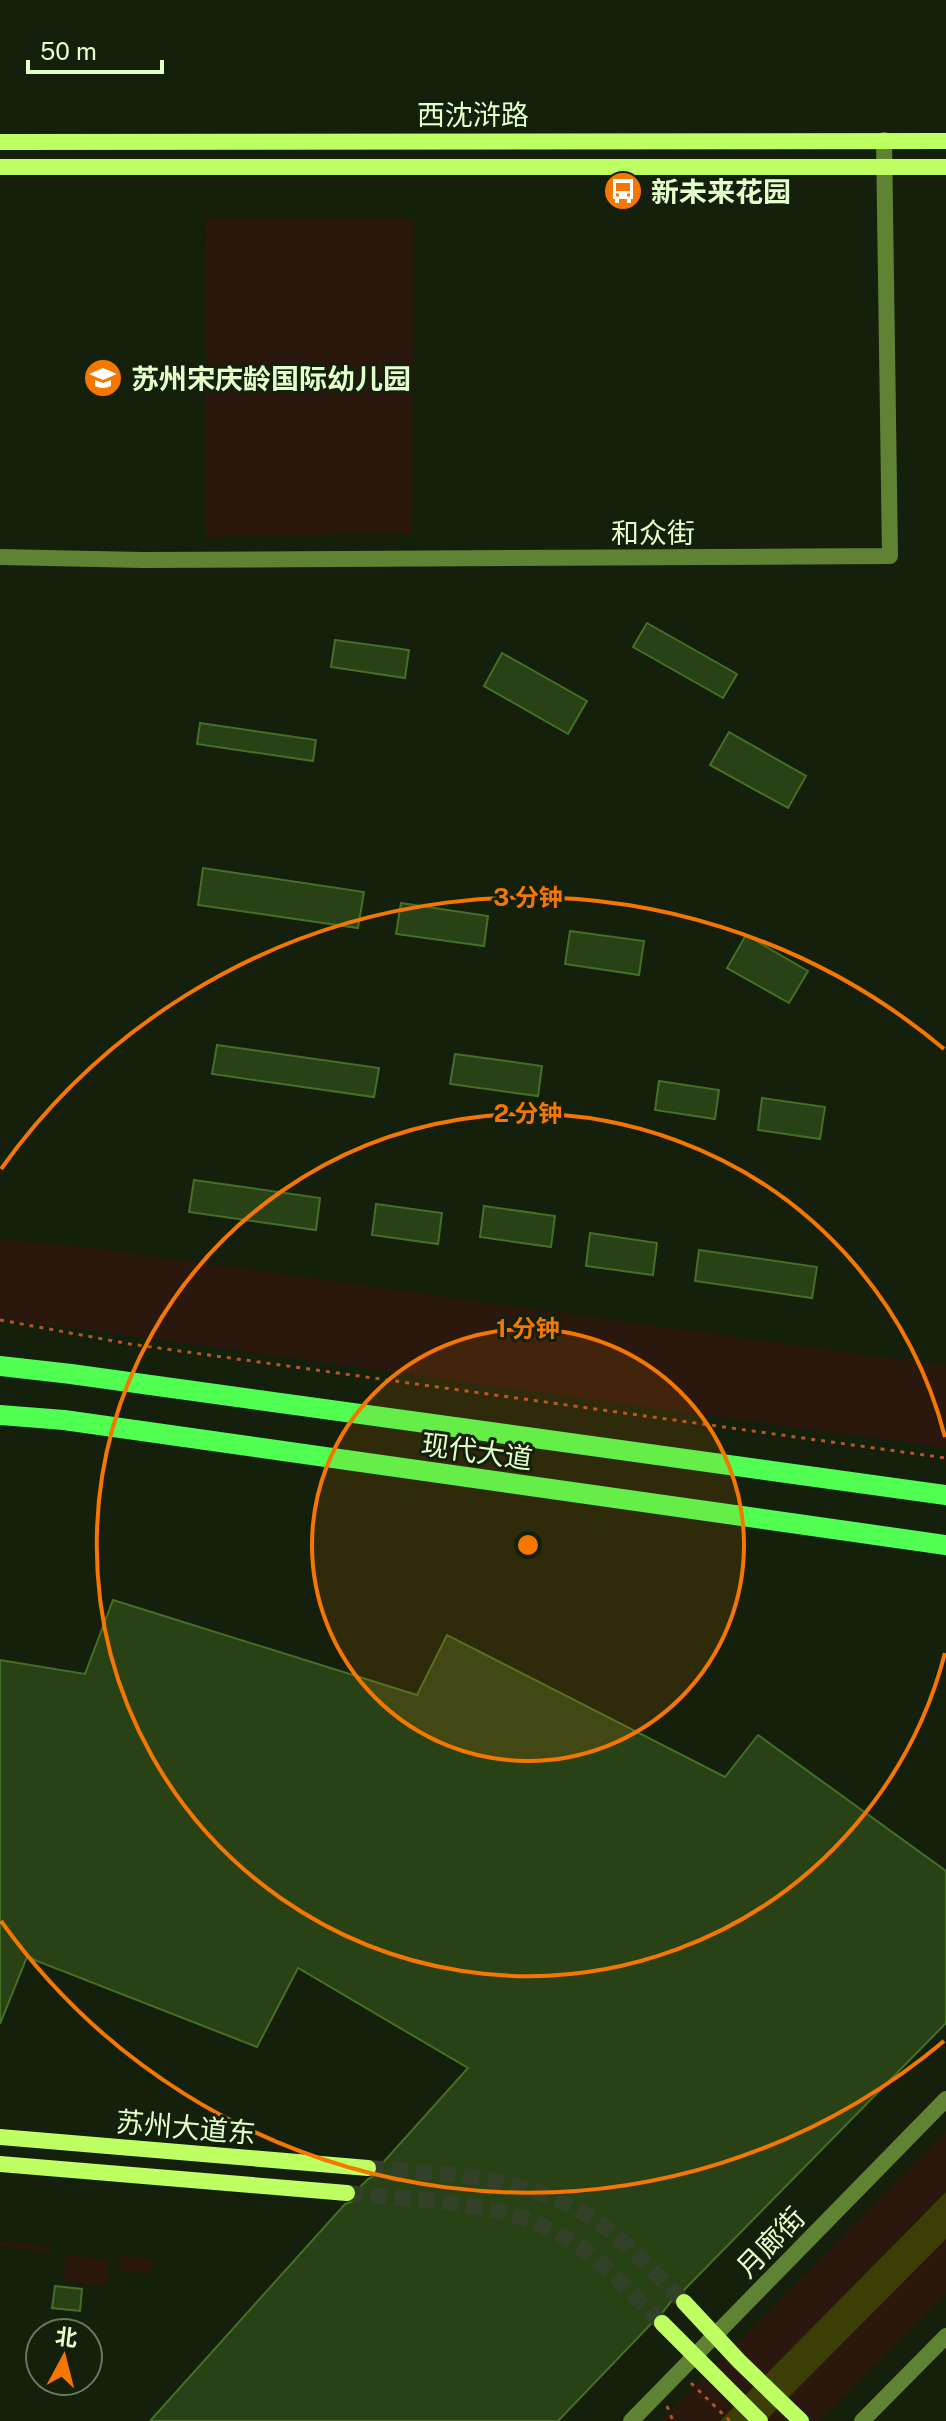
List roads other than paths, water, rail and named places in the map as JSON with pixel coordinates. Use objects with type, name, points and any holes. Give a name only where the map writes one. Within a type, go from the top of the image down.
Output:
[{"type":"main road","name":"西沈浒路","points":[[0,142],[946,141]]},
{"type":"main road","name":"西沈浒路","points":[[0,167],[946,167]]},
{"type":"main road","name":"现代大道","points":[[0,1366],[946,1495]]},
{"type":"main road","name":"现代大道","points":[[0,1415],[64,1420],[946,1545]]},
{"type":"main road","name":"苏州大道东","points":[[0,2137],[368,2168]]},
{"type":"main road","name":"苏州大道东","points":[[0,2164],[347,2193]]},
{"type":"main road","points":[[684,2302],[800,2420]]},
{"type":"main road","points":[[662,2323],[760,2421]]},
{"type":"street","name":"和众街","points":[[0,557],[143,560],[890,556],[884,140]]},
{"type":"street","name":"月廊街","points":[[631,2421],[946,2099]]},
{"type":"street","points":[[862,2421],[946,2336]]},
{"type":"tunnel","points":[[368,2168],[485,2179],[541,2193],[567,2204],[617,2238],[684,2302]]},
{"type":"tunnel","points":[[347,2193],[494,2210],[549,2229],[575,2243],[598,2261],[662,2323]]},
{"type":"place","name":"新未来花园","points":[[623,191]]},
{"type":"place","name":"苏州宋庆龄国际幼儿园","points":[[103,378]]}]
